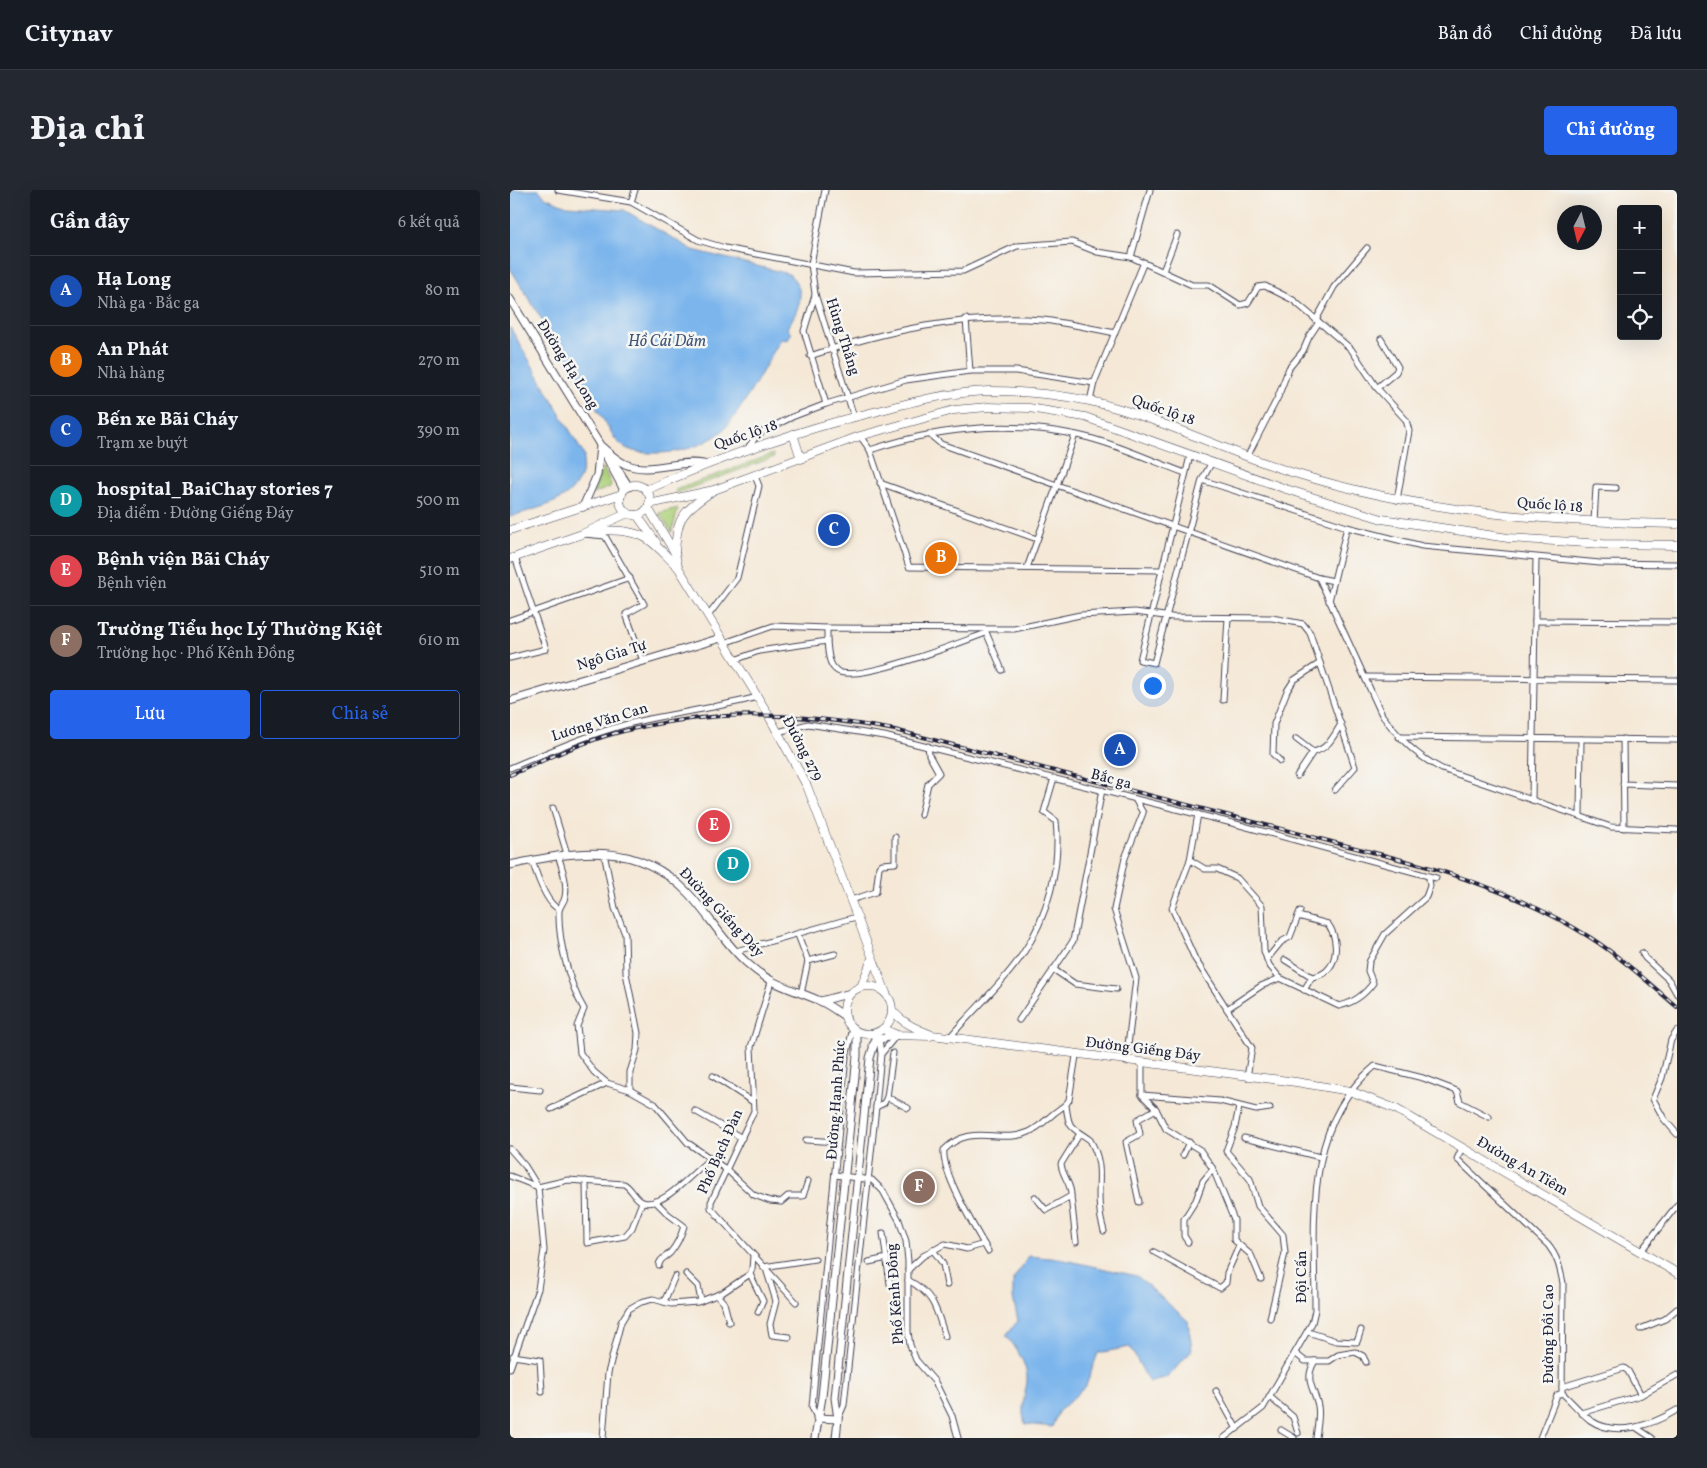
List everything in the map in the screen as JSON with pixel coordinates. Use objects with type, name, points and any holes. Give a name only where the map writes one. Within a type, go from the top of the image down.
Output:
[{"type":"main road","name":"Đường Hạ Long","points":[[510,299],[600,445],[625,490]]},
{"type":"main road","name":"Quốc lộ 18","points":[[646,490],[703,464],[792,434],[854,416],[951,393],[1029,393],[1090,401],[1159,423],[1291,472],[1397,500],[1510,517],[1677,524]]},
{"type":"main road","name":"Quốc lộ 18","points":[[649,506],[714,490],[860,436],[954,410],[988,406],[1029,408],[1085,417],[1286,489],[1382,519],[1508,538],[1603,544],[1677,545]]},
{"type":"main road","points":[[792,434],[801,459]]},
{"type":"main road","points":[[600,445],[623,464],[636,468],[690,462],[703,464]]},
{"type":"main road","points":[[584,507],[597,475],[600,445]]},
{"type":"main road","points":[[1212,462],[1218,446]]},
{"type":"main road","points":[[510,530],[584,507],[638,486],[646,490],[649,496],[649,506],[675,553],[678,566]]},
{"type":"main road","points":[[625,490],[622,507],[628,514]]},
{"type":"main road","points":[[675,553],[679,521],[687,510],[714,490]]},
{"type":"main road","points":[[513,558],[593,530],[628,514],[638,515],[649,506]]},
{"type":"main road","points":[[638,515],[665,556]]},
{"type":"main road","points":[[593,530],[630,532],[640,536],[649,540],[678,566]]},
{"type":"main road","name":"Đường 279","points":[[678,566],[758,697],[807,786],[886,993]]},
{"type":"main road","name":"Ngô Gia Tự","points":[[510,701],[643,661],[723,641]]},
{"type":"main road","name":"Đường Giếng Đáy","points":[[510,865],[558,855],[604,853],[617,854],[646,862],[668,875],[687,892],[746,962],[771,982],[821,1001],[846,1017]]},
{"type":"main road","points":[[821,1001],[851,994],[861,987],[872,959]]},
{"type":"main road","points":[[851,994],[845,1005],[846,1017],[853,1028],[865,1033],[880,1033],[891,1017],[892,1010],[886,993],[874,987],[861,987]]},
{"type":"main road","name":"Đường Giếng Đáy","points":[[892,1010],[898,1018],[932,1036]]},
{"type":"main road","name":"Đường Hạnh Phúc","points":[[815,1438],[822,1397],[858,1056],[857,1036],[853,1028]]},
{"type":"main road","name":"Đường Giếng Đáy","points":[[880,1033],[949,1038],[1350,1091]]},
{"type":"main road","name":"Đường Hạnh Phúc","points":[[836,1438],[838,1419],[836,1398],[871,1047],[880,1033]]},
{"type":"main road","name":"Đường An Tiêm","points":[[1350,1091],[1396,1109],[1677,1273]]},
{"type":"main road","points":[[817,1418],[838,1419]]},
{"type":"street","points":[[558,190],[631,202],[698,240],[712,244],[864,273],[905,270],[955,272],[970,268],[1017,246],[1066,242],[1104,254],[1131,256],[1192,285],[1209,285],[1240,304],[1248,302],[1258,287],[1265,286],[1292,300],[1350,349],[1377,388],[1406,420],[1409,427],[1397,500]]},
{"type":"street","points":[[631,202],[635,190]]},
{"type":"street","name":"Hùng Thắng","points":[[825,190],[811,264],[815,294],[854,416]]},
{"type":"street","points":[[1131,256],[1150,190]]},
{"type":"street","points":[[1163,271],[1177,235]]},
{"type":"street","points":[[1247,456],[1278,397],[1288,368],[1303,351],[1339,281],[1367,248]]},
{"type":"street","points":[[1090,401],[1094,383],[1144,262]]},
{"type":"street","points":[[815,294],[805,324],[805,339],[826,404]]},
{"type":"street","points":[[810,356],[897,330],[966,319],[1045,321],[1115,333]]},
{"type":"street","points":[[966,319],[970,371]]},
{"type":"street","points":[[1377,388],[1396,372],[1398,367],[1381,339]]},
{"type":"street","points":[[747,450],[758,434],[826,404],[906,380],[970,371],[1016,371],[1094,383]]},
{"type":"street","points":[[870,450],[929,434],[1001,426],[1025,427],[1075,435],[1186,473]]},
{"type":"street","points":[[929,434],[941,444],[1319,578],[1334,581]]},
{"type":"street","points":[[1027,568],[1075,435]]},
{"type":"street","points":[[860,436],[870,450],[909,567],[1162,570]]},
{"type":"street","points":[[1190,456],[1140,660],[1154,663],[1202,480],[1212,462]]},
{"type":"street","points":[[708,616],[737,578],[759,486],[754,476]]},
{"type":"street","points":[[1202,480],[1347,527],[1422,546],[1600,563],[1677,564]]},
{"type":"street","points":[[880,483],[1037,539]]},
{"type":"street","points":[[1594,522],[1596,487],[1616,488]]},
{"type":"street","points":[[1328,601],[1347,527]]},
{"type":"street","points":[[582,534],[605,536],[644,604],[626,614],[643,661]]},
{"type":"street","points":[[510,658],[546,649],[513,558]]},
{"type":"street","points":[[1532,800],[1536,558]]},
{"type":"street","points":[[510,620],[630,578]]},
{"type":"street","points":[[1319,578],[1382,715],[1399,737],[1420,757],[1442,769],[1611,827],[1677,830]]},
{"type":"street","points":[[723,641],[773,626],[986,631],[1014,629],[1080,615],[1135,612],[1166,616],[1272,618],[1303,624],[1310,633],[1355,767],[1335,790]]},
{"type":"street","points":[[1223,700],[1228,618]]},
{"type":"street","points":[[1535,621],[1677,622]]},
{"type":"street","points":[[827,628],[830,659],[835,670],[842,673],[877,670],[901,664],[986,631]]},
{"type":"street","points":[[986,631],[1002,670]]},
{"type":"street","points":[[735,660],[759,651],[828,641]]},
{"type":"street","points":[[1280,761],[1273,754],[1274,724],[1294,680],[1320,663]]},
{"type":"street","points":[[1365,677],[1677,680]]},
{"type":"street","name":"Lương Văn Can","points":[[510,768],[578,740],[644,720],[691,713],[758,697]]},
{"type":"street","name":"Bắc ga","points":[[778,732],[808,724],[884,736],[1198,814],[1432,878],[1426,897],[1385,934],[1369,962],[1368,971],[1373,983],[1367,991],[1347,1004],[1339,1006],[1304,990]]},
{"type":"street","points":[[1297,776],[1313,752],[1324,749],[1341,724]]},
{"type":"street","points":[[1399,737],[1677,740]]},
{"type":"street","points":[[1296,739],[1313,752]]},
{"type":"street","points":[[1580,816],[1581,739]]},
{"type":"street","points":[[1623,739],[1624,828]]},
{"type":"street","points":[[921,815],[928,784],[939,774],[928,746]]},
{"type":"street","points":[[949,1038],[1022,955],[1044,911],[1050,894],[1058,852],[1056,821],[1044,812],[1054,778]]},
{"type":"street","points":[[1623,784],[1677,786]]},
{"type":"street","points":[[1019,1020],[1073,940],[1102,790]]},
{"type":"street","points":[[1126,1062],[1136,978],[1114,909],[1125,858],[1143,813],[1135,799]]},
{"type":"street","points":[[553,808],[567,854]]},
{"type":"street","points":[[1198,814],[1190,860],[1172,908],[1195,960],[1228,1008],[1252,1048],[1247,1077]]},
{"type":"street","points":[[851,900],[876,892],[879,867],[882,864],[895,863],[895,837]]},
{"type":"street","points":[[604,853],[615,908],[625,934],[626,973],[638,1033],[637,1050],[630,1072],[630,1090]]},
{"type":"street","points":[[558,855],[564,874],[566,897],[559,909],[570,983],[584,1009],[577,1026],[580,1053],[586,1064],[607,1083],[630,1090],[655,1104],[688,1143],[727,1170],[754,1195],[770,1201],[781,1202],[788,1196],[802,1196],[808,1181]]},
{"type":"street","points":[[532,860],[544,891],[556,908],[559,909]]},
{"type":"street","points":[[1190,860],[1205,870],[1217,869],[1231,875],[1246,886],[1262,906],[1264,951],[1280,978],[1304,990],[1312,977]]},
{"type":"street","points":[[1267,958],[1281,942],[1290,938],[1299,914],[1328,924],[1335,932],[1336,953],[1328,971],[1322,976],[1312,977],[1285,960]]},
{"type":"street","points":[[736,951],[798,935],[856,917]]},
{"type":"street","points":[[798,935],[808,961],[800,994]]},
{"type":"street","points":[[1642,953],[1669,980],[1677,994]]},
{"type":"street","points":[[808,961],[834,954]]},
{"type":"street","points":[[1053,969],[1075,984],[1116,989]]},
{"type":"street","points":[[1228,1008],[1261,986],[1280,978]]},
{"type":"street","name":"Phố Bạch Đàn","points":[[771,982],[752,1047],[754,1111],[711,1202],[711,1208],[796,1302]]},
{"type":"street","name":"Đường Hạnh Phúc","points":[[817,1418],[812,1407],[813,1396],[846,1057],[853,1028]]},
{"type":"street","points":[[1677,1031],[1671,1040],[1662,1078],[1653,1099],[1664,1119],[1677,1134]]},
{"type":"street","name":"Đường Hạnh Phúc","points":[[838,1419],[844,1405],[876,1107],[881,1054],[880,1033]]},
{"type":"street","points":[[881,1054],[897,1035]]},
{"type":"street","points":[[876,1107],[884,1103],[887,1097],[893,1053]]},
{"type":"street","points":[[1076,1056],[1072,1088],[1066,1104],[1068,1124],[1079,1135],[1090,1140],[1099,1161],[1101,1182],[1099,1210],[1104,1231]]},
{"type":"street","points":[[1142,1063],[1142,1095],[1156,1109],[1166,1129],[1200,1150],[1213,1169],[1234,1220],[1233,1236],[1239,1246],[1251,1255],[1261,1279]]},
{"type":"street","name":"Đội Cấn","points":[[1224,1438],[1264,1408],[1308,1332],[1315,1310],[1315,1210],[1320,1157],[1342,1103],[1350,1091],[1375,1066],[1423,1078],[1458,1091],[1460,1102],[1489,1117]]},
{"type":"street","points":[[713,1076],[753,1102]]},
{"type":"street","points":[[551,1109],[607,1083]]},
{"type":"street","points":[[510,1087],[540,1090]]},
{"type":"street","points":[[1142,1095],[1220,1101],[1256,1110],[1270,1108]]},
{"type":"street","points":[[887,1097],[908,1108]]},
{"type":"street","points":[[988,1251],[948,1173],[943,1157],[944,1150],[958,1139],[969,1135],[1000,1137],[1031,1131],[1066,1104]]},
{"type":"street","points":[[1239,1107],[1235,1127],[1226,1150],[1250,1179],[1258,1206],[1284,1235],[1283,1267],[1270,1318]]},
{"type":"street","points":[[1139,1202],[1126,1142],[1140,1134],[1137,1120],[1156,1109]]},
{"type":"street","points":[[695,1111],[742,1138]]},
{"type":"street","points":[[1076,1242],[1071,1196],[1072,1189],[1061,1164],[1079,1135]]},
{"type":"street","points":[[1244,1138],[1320,1157]]},
{"type":"street","points":[[806,1140],[838,1142]]},
{"type":"street","points":[[1183,1155],[1189,1142]]},
{"type":"street","name":"Đường Đồi Cao","points":[[1462,1148],[1457,1159],[1463,1166],[1533,1230],[1556,1256],[1563,1284],[1562,1390],[1557,1395],[1547,1416],[1540,1438]]},
{"type":"street","points":[[510,1149],[525,1166],[538,1187],[544,1235],[543,1267],[538,1289],[512,1356],[510,1368]]},
{"type":"street","points":[[510,1176],[538,1187],[568,1180],[624,1184],[642,1202],[655,1201],[678,1189],[694,1171],[710,1159]]},
{"type":"street","points":[[1188,1242],[1184,1236],[1184,1219],[1196,1200],[1203,1182],[1213,1169]]},
{"type":"street","points":[[835,1175],[868,1179]]},
{"type":"street","name":"Phố Kênh Đồng","points":[[868,1179],[878,1186],[899,1220],[906,1241],[910,1345],[916,1360],[935,1382],[952,1416],[958,1438]]},
{"type":"street","points":[[586,1181],[587,1243],[625,1236],[632,1228],[642,1202]]},
{"type":"street","points":[[1035,1197],[1046,1210],[1071,1196]]},
{"type":"street","points":[[655,1201],[684,1226],[680,1238],[670,1252],[661,1259],[659,1265]]},
{"type":"street","points":[[1641,1251],[1677,1205]]},
{"type":"street","points":[[883,1233],[890,1284]]},
{"type":"street","points":[[908,1270],[923,1256],[945,1244],[967,1249],[984,1244]]},
{"type":"street","points":[[1154,1252],[1220,1288],[1226,1283],[1227,1273],[1239,1246]]},
{"type":"street","points":[[933,1250],[943,1264],[947,1285]]},
{"type":"street","points":[[753,1256],[750,1274],[762,1301],[758,1312]]},
{"type":"street","points":[[869,1262],[887,1258]]},
{"type":"street","points":[[789,1337],[772,1335],[770,1324],[776,1301],[764,1268],[815,1259]]},
{"type":"street","points":[[686,1274],[699,1289],[701,1301]]},
{"type":"street","points":[[608,1438],[603,1435],[608,1373],[624,1317],[630,1309],[641,1302],[653,1299],[671,1304],[701,1301],[717,1295],[750,1274]]},
{"type":"street","points":[[664,1302],[675,1276]]},
{"type":"street","points":[[908,1280],[925,1290],[936,1310],[945,1336]]},
{"type":"street","points":[[717,1295],[724,1304],[729,1322]]},
{"type":"street","points":[[1640,1329],[1665,1319],[1677,1309]]},
{"type":"street","points":[[1308,1332],[1336,1341],[1357,1342],[1361,1330]]},
{"type":"street","points":[[1296,1354],[1305,1362],[1315,1362],[1329,1361],[1338,1354],[1355,1352],[1363,1356],[1366,1362]]},
{"type":"street","points":[[512,1356],[540,1360],[542,1392]]},
{"type":"street","points":[[1315,1362],[1310,1380],[1310,1389],[1318,1407],[1316,1438]]},
{"type":"street","points":[[1641,1395],[1628,1371],[1624,1368],[1562,1390],[1591,1421],[1603,1427],[1620,1431],[1638,1428],[1660,1420],[1677,1410]]},
{"type":"street","points":[[1582,1412],[1641,1395],[1677,1375]]},
{"type":"street","points":[[1216,1392],[1237,1429]]},
{"type":"street","points":[[1270,1397],[1293,1417],[1296,1436]]},
{"type":"street","points":[[1638,1428],[1652,1438]]},
{"type":"street","points":[[1281,1430],[1296,1436]]},
{"type":"green space","points":[[773,454],[774,457],[677,493],[675,490]]},
{"type":"green space","points":[[603,467],[611,484],[610,487],[593,494]]},
{"type":"green space","points":[[678,508],[672,532],[659,513]]},
{"type":"water","name":"Hồ Cái Dăm","points":[[510,190],[539,190],[545,197],[567,206],[624,210],[693,250],[789,274],[795,281],[800,294],[798,307],[787,328],[791,334],[787,340],[781,339],[736,415],[720,433],[698,445],[666,453],[646,453],[630,450],[616,440],[510,268]]},
{"type":"water","points":[[510,327],[584,455],[582,471],[577,483],[570,492],[549,504],[510,517]]},
{"type":"water","points":[[1029,1256],[1060,1259],[1137,1276],[1188,1321],[1192,1350],[1168,1377],[1149,1382],[1130,1347],[1098,1353],[1086,1386],[1058,1412],[1052,1427],[1025,1424],[1023,1408],[1027,1375],[1020,1356],[1006,1335],[1018,1321],[1013,1298],[1013,1280]]},
{"type":"railway","points":[[510,775],[602,737],[687,719],[721,716],[790,716],[824,719],[895,730],[1391,857],[1469,880],[1544,911],[1591,938],[1624,962],[1677,1007]]},
{"type":"place","name":"Bến xe Bãi Cháy","points":[[834,530]]},
{"type":"place","name":"An Phát","points":[[941,558]]},
{"type":"place","name":"Hạ Long","points":[[1120,750]]},
{"type":"place","name":"Bệnh viện Bãi Cháy","points":[[714,826]]},
{"type":"place","name":"hospital_BaiChay stories 7","points":[[733,865]]},
{"type":"place","name":"Trường Tiểu học Lý Thường Kiệt","points":[[919,1187]]}]
